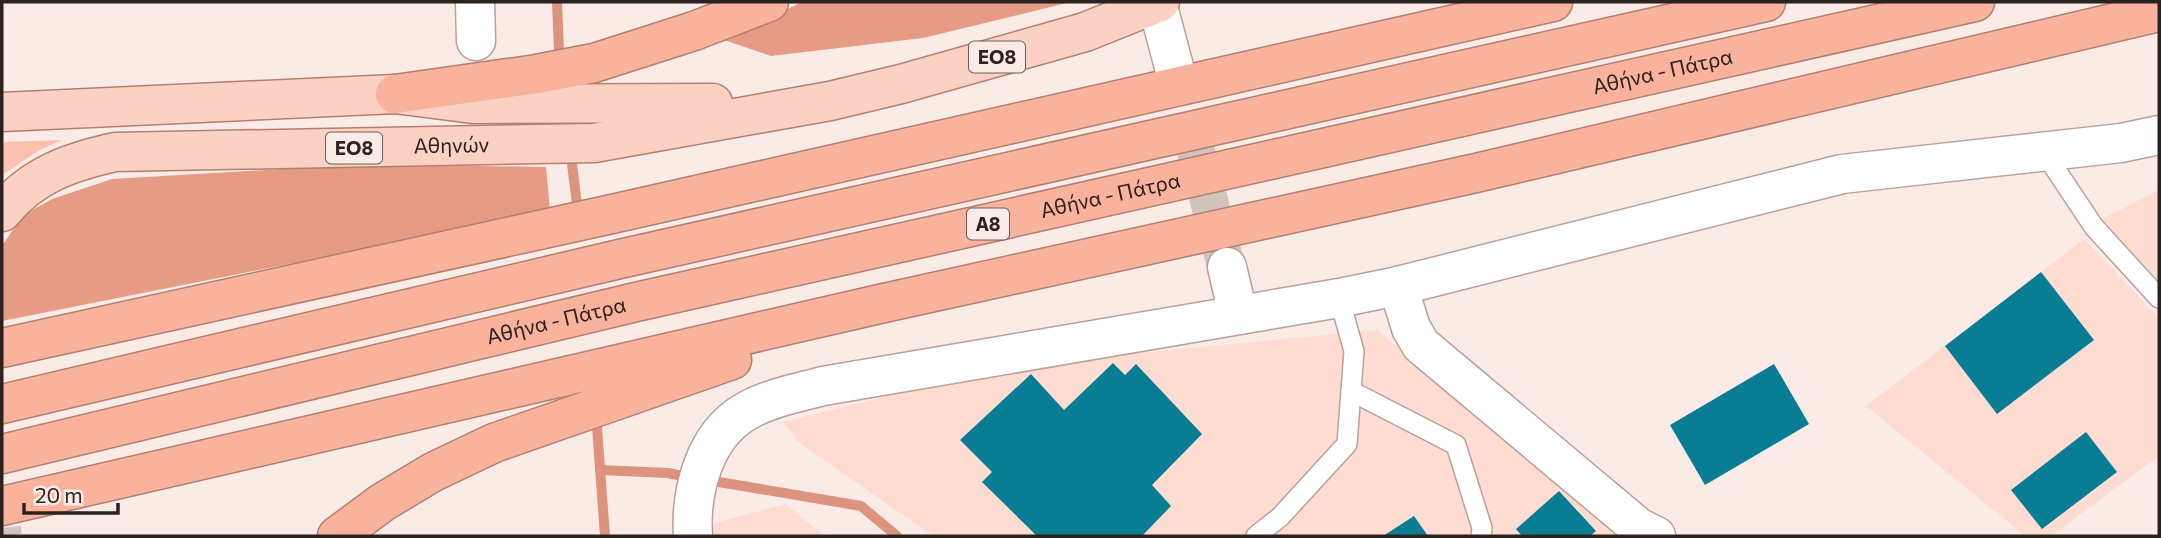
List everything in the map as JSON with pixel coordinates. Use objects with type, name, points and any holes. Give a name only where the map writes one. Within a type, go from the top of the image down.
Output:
[{"type":"highway","points":[[395,94],[594,63],[694,31],[769,2]]},
{"type":"highway","points":[[2,348],[612,214],[1552,2]]},
{"type":"highway","name":"Α8","points":[[2,404],[624,258],[1766,2]]},
{"type":"highway","name":"Αθήνα - Πάτρα","points":[[2,454],[650,299],[1975,2]]},
{"type":"highway","points":[[2,506],[884,303],[1476,173],[2159,12]]},
{"type":"highway","points":[[337,536],[383,502],[433,472],[494,443],[884,303]]},
{"type":"main road","name":"Αθηνών","points":[[2,212],[12,200],[42,176],[77,160],[115,152],[594,143],[830,101],[901,84],[1086,32],[1158,3]]},
{"type":"main road","name":"Αθηνών","points":[[2,112],[395,94],[473,104],[830,101]]},
{"type":"street","points":[[474,2],[476,41]]},
{"type":"street","points":[[1158,3],[1174,68]]},
{"type":"street","points":[[692,536],[694,498],[703,465],[713,446],[732,422],[746,411],[765,403],[823,386],[1398,286],[1842,174],[2121,144],[2159,135]]},
{"type":"street","points":[[1227,267],[1238,314]]},
{"type":"street","points":[[1398,286],[1410,328],[1421,345],[1638,527],[1656,536]]},
{"type":"lane","points":[[2044,152],[2094,227],[2159,298]]},
{"type":"lane","points":[[1256,536],[1280,517],[1348,444],[1354,351],[1339,298]]},
{"type":"lane","points":[[1351,391],[1456,445],[1482,528],[1481,536]]},
{"type":"shaded area","points":[[802,2],[1071,2],[923,38],[771,56],[724,40]]},
{"type":"shaded area","points":[[62,140],[38,151],[2,175],[2,142]]},
{"type":"shaded area","points":[[369,164],[546,167],[550,212],[2,321],[2,246],[22,216],[52,199],[112,179]]},
{"type":"shaded area","points":[[2159,190],[2159,282],[2102,219]]},
{"type":"shaded area","points":[[2084,239],[2159,318],[2159,456],[2051,536],[2025,536],[1866,406]]},
{"type":"shaded area","points":[[1377,330],[1620,532],[1617,536],[933,536],[797,441],[783,422],[1054,357],[1129,354]]},
{"type":"shaded area","points":[[785,504],[825,536],[709,536],[707,525]]},
{"type":"building","points":[[2041,272],[2094,340],[1997,414],[1945,346]]},
{"type":"building","points":[[1113,363],[1125,375],[1136,364],[1202,434],[1152,485],[1171,506],[1142,536],[1037,536],[982,482],[992,472],[960,440],[1031,374],[1064,410]]},
{"type":"building","points":[[1774,364],[1809,424],[1705,485],[1670,425]]},
{"type":"building","points":[[2086,432],[2117,472],[2042,529],[2011,490]]},
{"type":"building","points":[[1559,491],[1596,531],[1590,536],[1522,536],[1516,529]]},
{"type":"building","points":[[1414,516],[1428,536],[1383,536]]},
{"type":"waterway","points":[[557,2],[559,51]]},
{"type":"waterway","points":[[572,164],[577,204]]},
{"type":"waterway","points":[[597,427],[605,536]]},
{"type":"waterway","points":[[600,470],[668,473],[692,478]]},
{"type":"waterway","points":[[707,480],[861,506],[897,536]]},
{"type":"tunnel","points":[[1174,67],[1225,262]]},
{"type":"tunnel","points":[[2,528],[3,536]]}]
